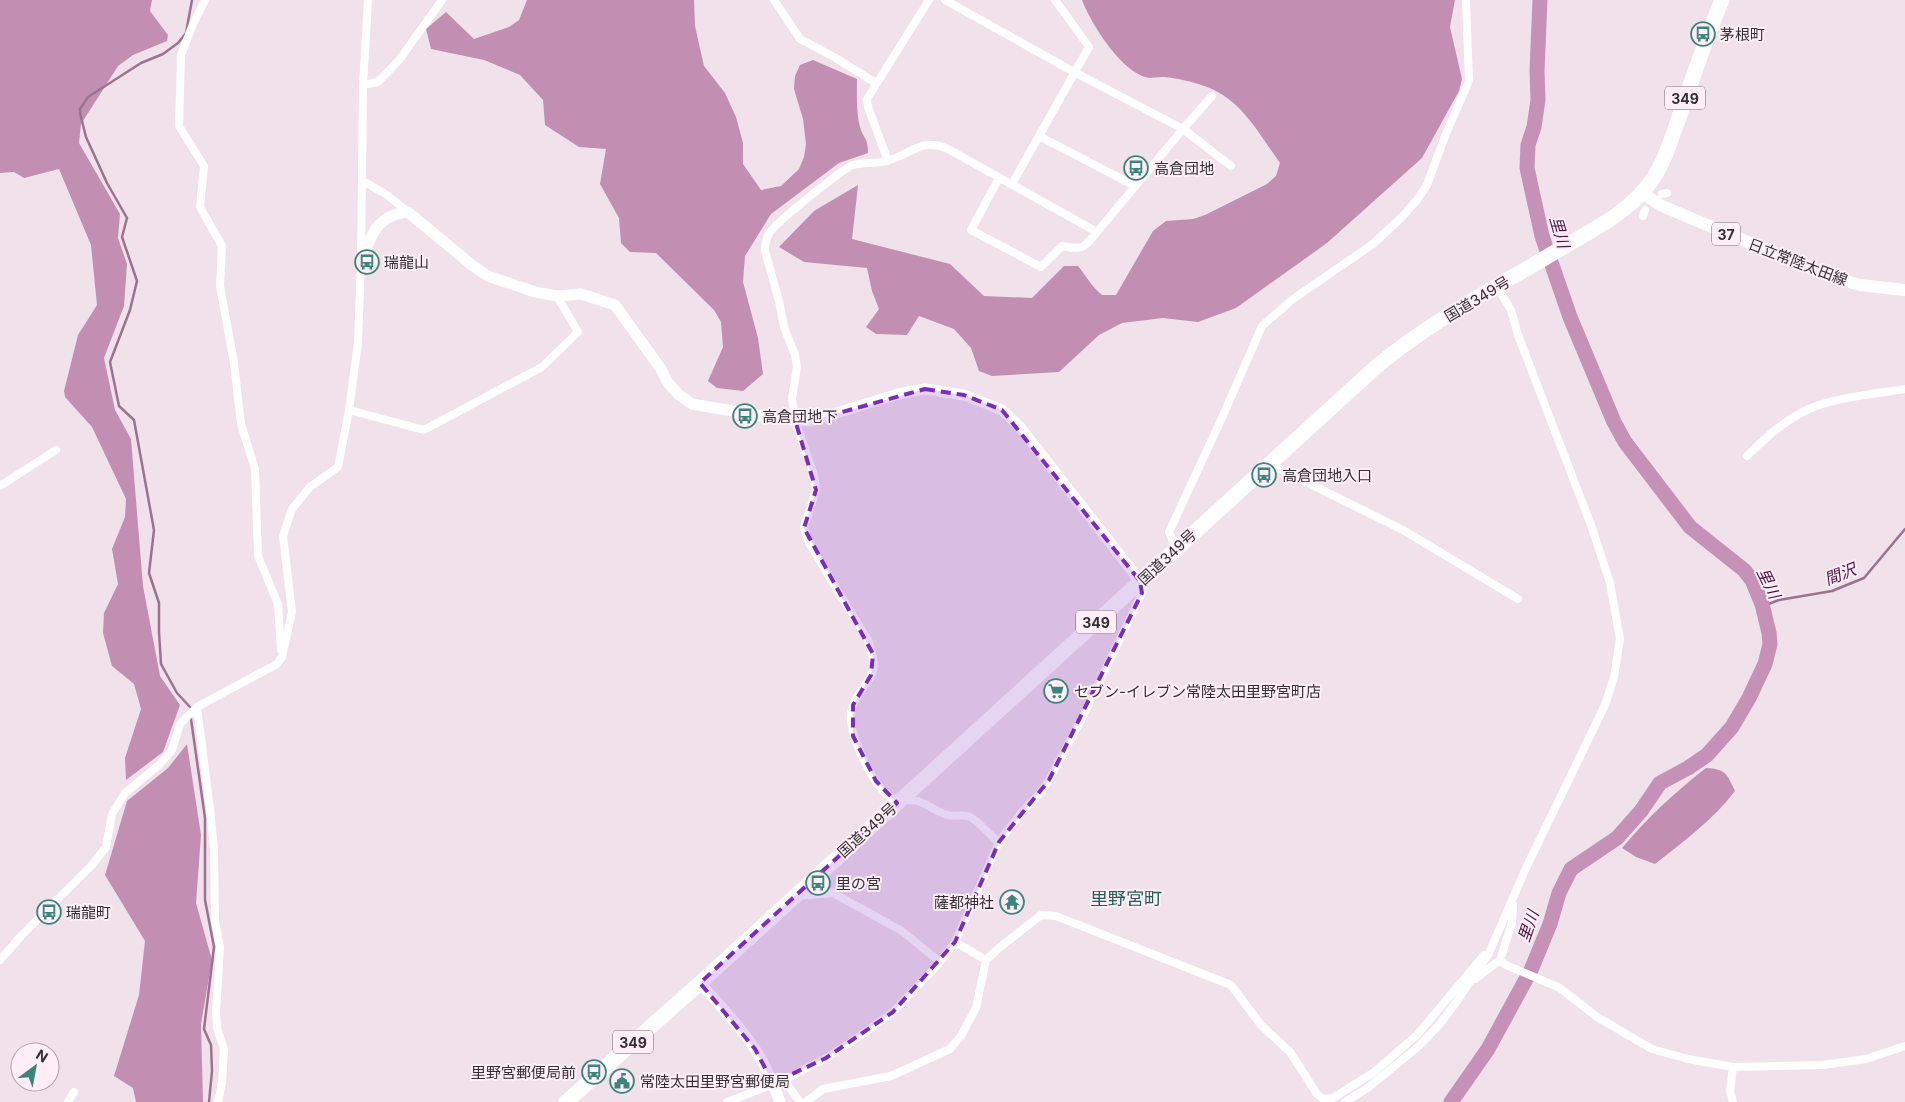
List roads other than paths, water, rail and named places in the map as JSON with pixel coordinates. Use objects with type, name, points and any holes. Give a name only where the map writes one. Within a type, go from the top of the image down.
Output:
[{"type":"highway","name":"国道349号","points":[[566,1102],[700,983],[1176,548],[1399,348],[1621,212],[1642,193],[1655,176],[1669,145],[1701,52],[1722,0]]},
{"type":"main road","name":"日立常陸太田線","points":[[1642,193],[1662,206],[1811,270],[1860,285],[1905,290]]},
{"type":"street","points":[[205,0],[181,55],[179,126],[204,166],[200,206],[222,246],[220,286],[234,363],[241,424],[254,469],[258,556],[278,604],[282,657]]},
{"type":"street","points":[[0,960],[21,936],[92,866],[106,847],[112,814],[125,793],[160,765],[172,750],[180,724],[197,707],[277,664],[282,657],[292,612],[282,536],[292,509],[310,487],[338,467],[349,410],[358,343],[363,85],[368,0]]},
{"type":"street","points":[[363,85],[378,82],[400,59],[442,0]]},
{"type":"street","points":[[774,0],[800,39],[834,57],[876,84]]},
{"type":"street","points":[[888,161],[868,107],[867,99],[929,0]]},
{"type":"street","points":[[945,0],[1074,72],[1183,129],[1231,166]]},
{"type":"street","points":[[1012,184],[1089,46],[1055,0]]},
{"type":"street","points":[[1176,548],[1169,532],[1262,326],[1293,299],[1373,244],[1417,200],[1427,185],[1445,136],[1469,81],[1466,0]]},
{"type":"street","points":[[999,178],[971,230],[1042,266],[1062,246],[1080,249],[1086,246],[1212,96]]},
{"type":"street","points":[[1039,136],[1135,186]]},
{"type":"street","points":[[999,842],[971,817],[948,815],[916,800],[891,798],[876,780],[853,736],[850,719],[853,705],[856,697],[871,675],[874,667],[873,654],[868,640],[810,545],[804,528],[816,490],[812,468],[795,420],[792,398],[797,367],[795,355],[784,327],[780,301],[764,250],[765,242],[770,232],[780,223],[819,190],[852,166],[888,161],[927,144],[937,144],[948,149],[1097,232]]},
{"type":"street","points":[[362,181],[387,195],[473,266],[488,276],[535,292],[557,296],[582,294],[615,305],[661,369],[668,383],[679,395],[692,404],[810,421],[902,393],[925,389],[964,395],[1002,410],[1019,426],[1143,586],[1142,593],[1082,718],[1049,780],[999,842],[955,942],[940,962],[893,1012],[826,1058],[778,1082],[727,1102]]},
{"type":"street","points":[[361,260],[378,225],[397,213],[408,212]]},
{"type":"street","points":[[1345,1102],[1365,1090],[1403,1061],[1419,1046],[1439,1025],[1471,982],[1491,948],[1605,705],[1614,677],[1620,639],[1610,583],[1591,525],[1518,335],[1502,284]]},
{"type":"street","points":[[349,410],[424,430],[542,367],[578,332],[557,296]]},
{"type":"street","points":[[1747,456],[1784,423],[1811,408],[1905,389]]},
{"type":"street","points":[[0,486],[56,450]]},
{"type":"street","points":[[1271,462],[1274,466],[1403,530],[1518,599]]},
{"type":"street","points":[[197,707],[214,850],[215,921],[220,947],[216,1012],[218,1028],[224,1048],[222,1083],[218,1102]]},
{"type":"street","points":[[793,896],[833,893],[902,931],[940,962]]},
{"type":"street","points":[[1471,982],[1503,962],[1512,923],[1513,898]]},
{"type":"street","points":[[806,1102],[823,1089],[891,1076],[950,1049],[961,1036],[976,1008],[986,960],[1042,915],[1056,916],[1231,985],[1261,1025],[1290,1052],[1316,1094],[1323,1099],[1365,1090]]},
{"type":"street","points":[[955,942],[986,960]]},
{"type":"street","points":[[1333,1098],[1373,1072],[1417,1035],[1437,1014],[1466,975],[1491,948]]},
{"type":"street","points":[[1503,962],[1560,988],[1597,1017],[1652,1049],[1688,1059],[1733,1067],[1823,1065],[1866,1058],[1905,1046]]},
{"type":"street","points":[[700,983],[736,1022],[778,1082],[800,1102]]},
{"type":"street","points":[[1733,1067],[1730,1091],[1733,1102]]},
{"type":"street","points":[[778,1082],[780,1102]]},
{"type":"street","points":[[68,1102],[74,1092]]},
{"type":"waterway","points":[[190,707],[177,693],[161,664],[159,603],[149,573],[154,530],[134,420],[119,406],[110,362],[130,310],[137,281],[122,237],[127,218],[107,183],[86,137],[80,109],[88,97],[141,63],[163,54],[178,43],[186,33],[192,0]]},
{"type":"waterway","name":"里川","points":[[1451,1102],[1488,1049],[1531,970],[1550,924],[1559,893],[1571,869],[1617,838],[1641,811],[1660,783],[1707,755],[1732,727],[1749,698],[1765,664],[1770,644],[1762,604],[1752,580],[1744,570],[1690,527],[1625,442],[1614,422],[1570,317],[1542,236],[1527,168],[1528,145],[1534,127],[1538,100],[1537,71],[1540,0]]},
{"type":"waterway","name":"間沢","points":[[1763,606],[1779,600],[1832,591],[1864,578],[1905,529]]},
{"type":"waterway","points":[[191,719],[205,818],[205,900],[214,947],[204,1029],[211,1045],[212,1071],[209,1102]]},
{"type":"place","name":"茅根町","points":[[1703,34]]},
{"type":"place","name":"高倉団地","points":[[1136,168]]},
{"type":"place","name":"瑞龍山","points":[[367,262]]},
{"type":"place","name":"高倉団地下","points":[[745,416]]},
{"type":"place","name":"高倉団地入口","points":[[1264,475]]},
{"type":"place","name":"セブン-イレブン常陸太田里野宮町店","points":[[1056,691]]},
{"type":"place","name":"里の宮","points":[[818,883]]},
{"type":"place","name":"薩都神社","points":[[1012,902]]},
{"type":"place","name":"瑞龍町","points":[[49,912]]},
{"type":"place","name":"里野宮郵便局前","points":[[594,1072]]},
{"type":"place","name":"常陸太田里野宮郵便局","points":[[622,1081]]},
{"type":"district","name":"里野宮町","points":[[1126,898]]}]
